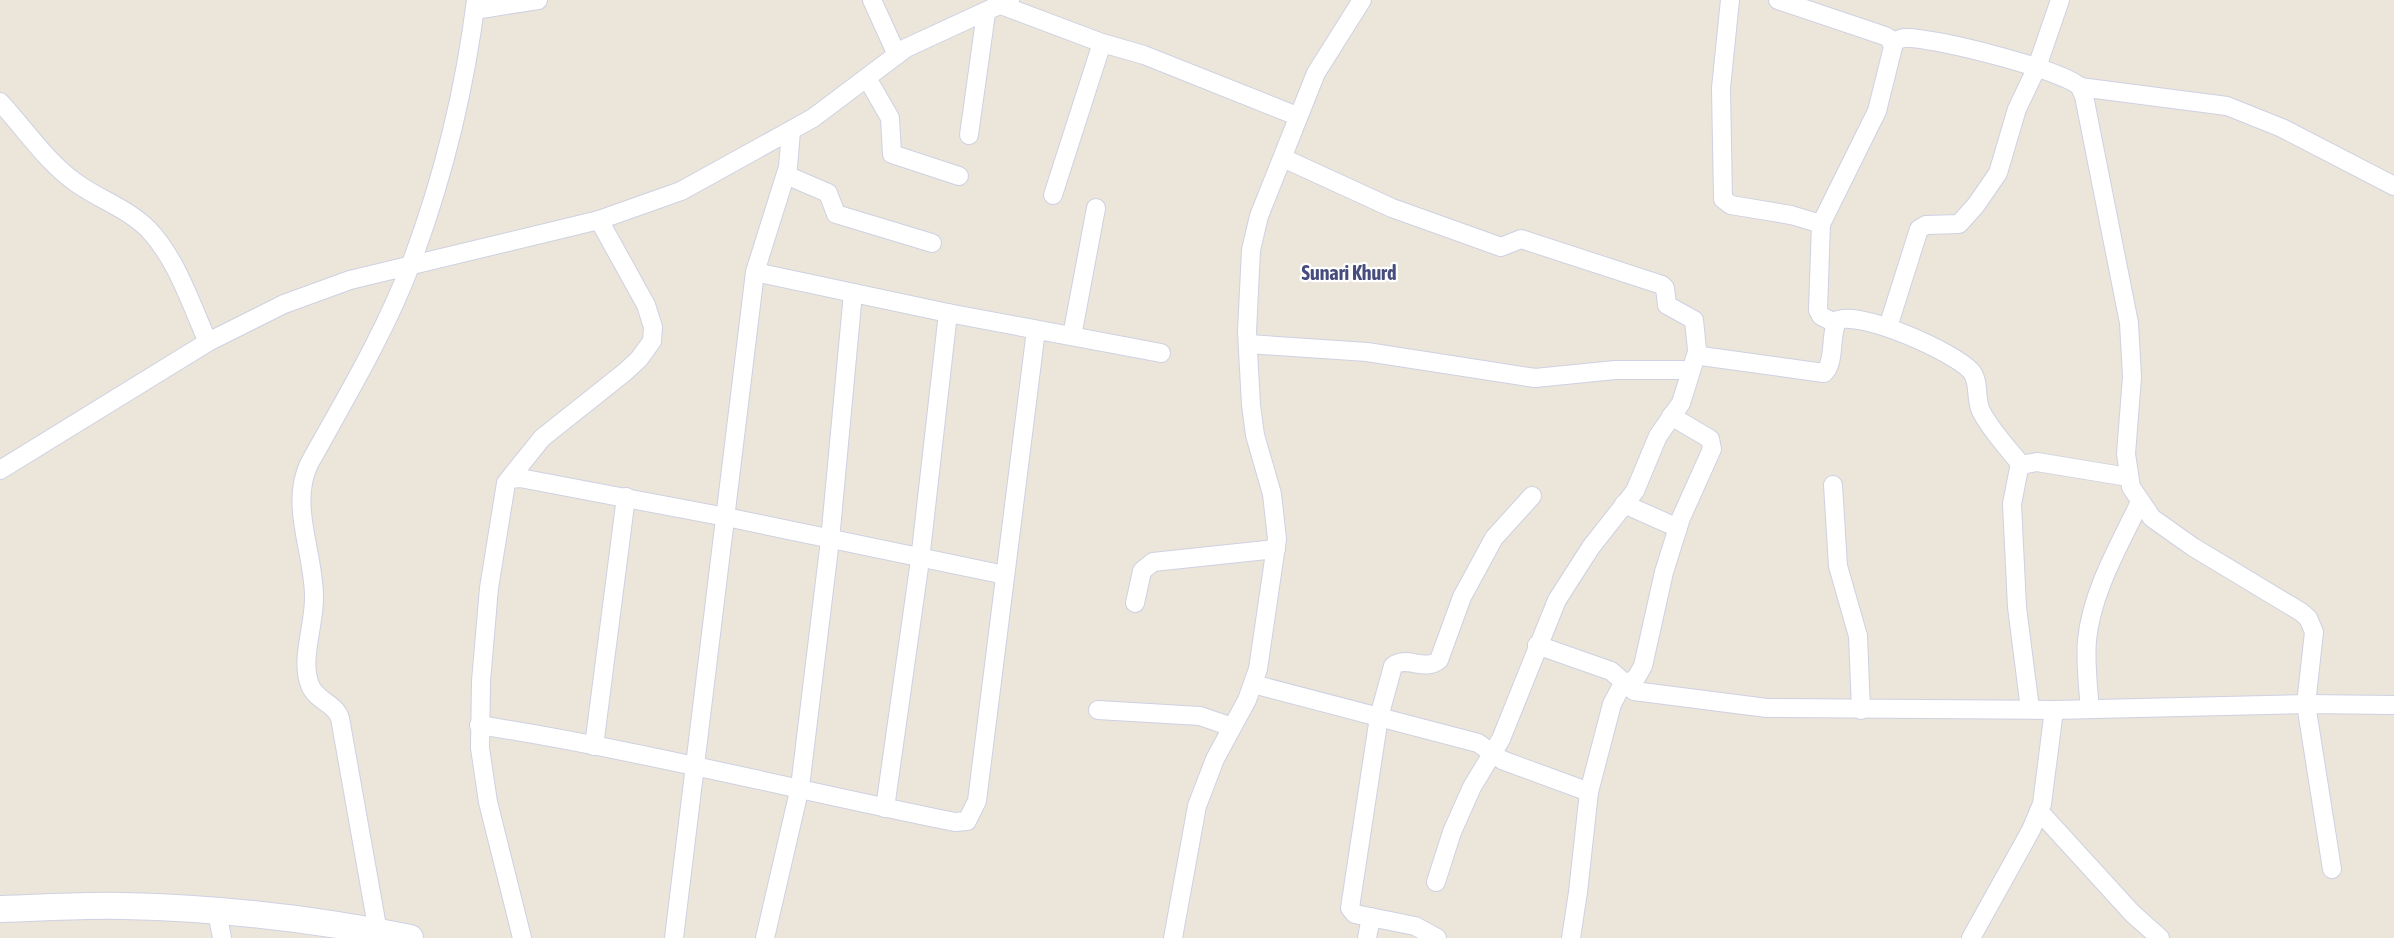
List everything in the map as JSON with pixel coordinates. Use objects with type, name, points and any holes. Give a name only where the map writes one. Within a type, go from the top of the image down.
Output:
[{"type":"street","points":[[378,932],[340,718],[335,709],[315,694],[309,684],[308,660],[315,599],[301,490],[309,464],[383,324],[412,263],[449,142],[475,5],[538,0]]},
{"type":"street","points":[[872,0],[897,55]]},
{"type":"street","points":[[1173,938],[1197,806],[1215,759],[1253,684],[1262,648],[1276,549],[1277,530],[1272,494],[1252,420],[1248,344],[1251,250],[1259,216],[1283,158],[1297,116],[1320,65],[1362,0]]},
{"type":"street","points":[[1730,0],[1721,99],[1723,199],[1731,205],[1791,215],[1821,224]]},
{"type":"street","points":[[1778,0],[1885,36],[1892,43],[1893,54],[1876,111],[1821,224],[1818,310],[1821,316],[1835,323]]},
{"type":"street","points":[[1888,327],[1920,229],[1926,225],[1959,224],[1988,190],[2002,164],[2017,109],[2037,67],[2060,0]]},
{"type":"street","points":[[969,135],[999,6]]},
{"type":"street","points":[[0,470],[208,342],[248,321],[315,292],[412,263],[599,220],[681,191],[791,131],[835,103],[914,44],[999,6],[1102,43],[1144,55],[1297,116]]},
{"type":"street","points":[[1892,43],[1912,38],[2002,56],[2037,67],[2080,87],[2227,106],[2282,128],[2394,186]]},
{"type":"street","points":[[1053,195],[1102,43]]},
{"type":"street","points":[[867,78],[890,118],[892,154],[959,176]]},
{"type":"street","points":[[2080,87],[2084,96],[2128,323],[2132,377],[2126,454],[2128,477],[2140,502],[2152,518],[2193,547],[2308,618],[2315,641],[2306,704],[2331,869]]},
{"type":"street","points":[[0,102],[60,170],[86,190],[134,217],[160,243],[208,342]]},
{"type":"street","points":[[674,938],[755,272],[786,175],[791,131]]},
{"type":"street","points":[[1283,158],[1392,207],[1501,247],[1521,239],[1662,285],[1666,289],[1666,304],[1694,320],[1694,361],[1681,403],[1658,436],[1635,491],[1572,573],[1537,645],[1493,754],[1457,819],[1436,882]]},
{"type":"street","points":[[786,175],[828,193],[836,214],[932,243]]},
{"type":"street","points":[[1072,336],[1096,208]]},
{"type":"street","points":[[522,938],[485,789],[479,725],[489,588],[503,490],[518,465],[542,438],[639,359],[652,340],[653,327],[646,304],[599,220]]},
{"type":"street","points":[[755,272],[948,313],[1161,353]]},
{"type":"street","points":[[765,938],[800,787],[830,540],[853,293]]},
{"type":"street","points":[[885,807],[920,560],[948,313]]},
{"type":"street","points":[[1835,323],[1846,317],[1888,327],[1956,359],[1972,372],[1982,412],[2022,466]]},
{"type":"street","points":[[1248,344],[1367,352],[1535,378],[1694,361],[1701,356],[1824,373],[1828,368],[1835,323]]},
{"type":"street","points":[[479,725],[800,787],[959,822],[967,820],[974,811],[1036,330]]},
{"type":"street","points":[[1570,938],[1578,892],[1589,792],[1612,704],[1625,686],[1639,675],[1645,661],[1664,572],[1678,528],[1712,446],[1710,439],[1671,416]]},
{"type":"street","points":[[2030,709],[2013,548],[2013,493],[2018,472],[2022,466],[2037,462],[2128,477]]},
{"type":"street","points":[[510,479],[520,478],[626,497],[920,560],[1005,575]]},
{"type":"street","points":[[1833,485],[1838,566],[1858,636],[1861,710]]},
{"type":"street","points":[[1437,938],[1415,926],[1352,912],[1349,903],[1379,717],[1393,666],[1403,662],[1430,665],[1439,660],[1462,597],[1494,538],[1532,496]]},
{"type":"street","points":[[594,746],[626,497]]},
{"type":"street","points":[[2090,709],[2086,648],[2089,624],[2100,587],[2140,502]]},
{"type":"street","points":[[1624,504],[1678,528]]},
{"type":"street","points":[[1136,603],[1142,571],[1153,562],[1276,549]]},
{"type":"street","points":[[1537,645],[1611,671],[1625,686],[1639,692],[1721,703],[1807,710],[2054,710],[2306,704],[2394,705]]},
{"type":"street","points":[[1253,684],[1478,743],[1493,754],[1589,792]]},
{"type":"street","points":[[1098,710],[1200,716],[1232,727]]},
{"type":"street","points":[[1971,938],[2039,811],[2045,789],[2054,710]]},
{"type":"street","points":[[2039,811],[2150,934]]},
{"type":"street","points":[[0,909],[123,906],[217,912],[310,930],[378,932],[410,938]]},
{"type":"street","points":[[217,912],[222,938]]},
{"type":"street","points":[[1367,938],[1371,916]]},
{"type":"district","name":"Sunari Khurd","points":[[1349,273]]}]
